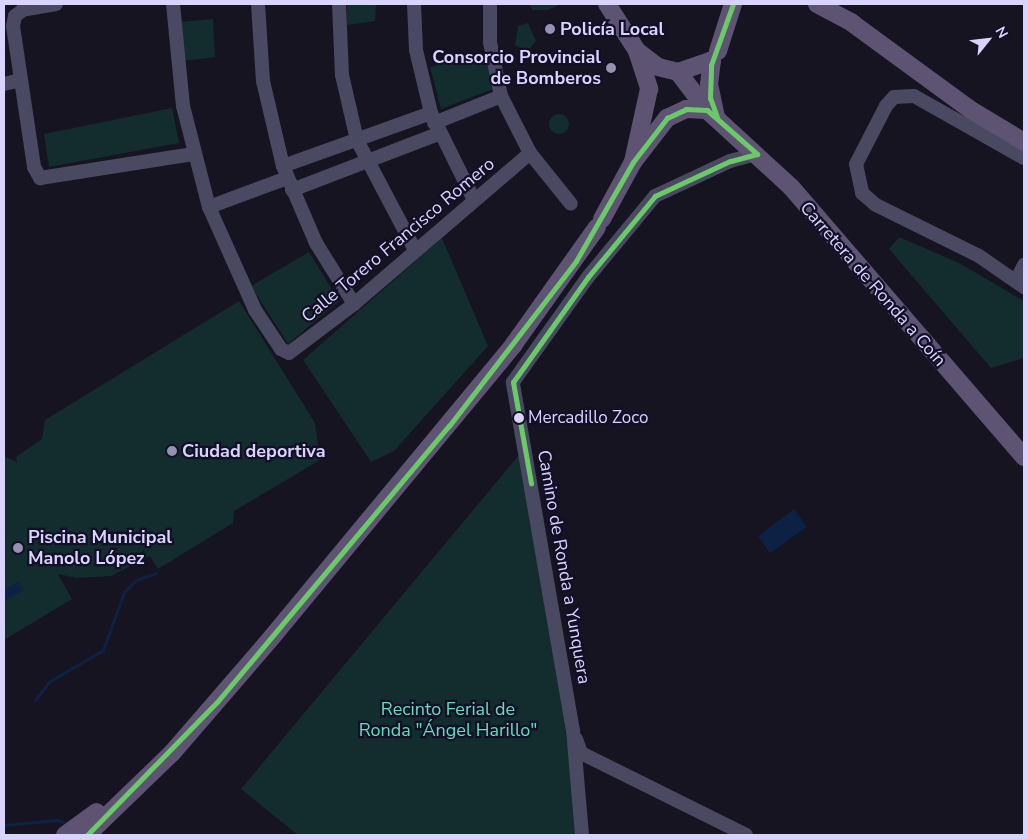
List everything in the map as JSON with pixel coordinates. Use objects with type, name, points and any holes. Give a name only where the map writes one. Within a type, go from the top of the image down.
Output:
[{"type":"main road","points":[[607,4],[637,52],[649,102],[633,162]]},
{"type":"main road","points":[[87,835],[172,753],[316,585],[514,344],[600,223],[643,147],[675,112],[712,114],[709,84],[715,55],[732,10],[744,4]]},
{"type":"main road","points":[[817,4],[858,27],[926,76],[1024,142]]},
{"type":"main road","points":[[637,52],[673,71]]},
{"type":"main road","points":[[643,147],[673,71],[715,55]]},
{"type":"main road","name":"Carretera de Ronda a Coín","points":[[673,71],[712,114],[757,154],[1024,457]]},
{"type":"main road","points":[[961,100],[1024,133]]},
{"type":"main road","points":[[65,835],[138,776],[316,585]]},
{"type":"main road","points":[[106,835],[162,778],[244,682],[272,637]]},
{"type":"street","points":[[56,4],[15,16],[20,80],[40,178],[51,180],[193,154]]},
{"type":"street","points":[[173,4],[177,68],[193,154],[209,207],[287,178],[357,140],[434,124]]},
{"type":"street","points":[[258,4],[263,81],[287,178],[316,243],[354,304]]},
{"type":"street","points":[[339,4],[342,75],[357,140],[366,162],[416,250]]},
{"type":"street","points":[[414,4],[416,50],[434,124],[474,200]]},
{"type":"street","points":[[490,4],[490,42],[501,96],[530,153],[571,204]]},
{"type":"street","points":[[914,96],[926,76]]},
{"type":"street","points":[[4,84],[20,80]]},
{"type":"street","points":[[287,178],[366,162],[434,124],[501,96]]},
{"type":"street","points":[[1024,158],[914,96],[894,97],[886,106],[856,164],[862,193],[876,205],[1021,283],[1024,266]]},
{"type":"street","name":"Camino de Ronda a Yunquera","points":[[730,161],[744,142]]},
{"type":"street","name":"Calle Torero Francisco Romero","points":[[209,207],[255,310],[281,349],[289,353],[354,304],[530,153]]},
{"type":"street","name":"Camino de Ronda a Yunquera","points":[[582,835],[573,732],[513,382],[588,277],[655,196],[730,161],[757,154]]},
{"type":"street","points":[[573,732],[581,753],[746,835]]},
{"type":"green space","points":[[347,4],[376,4],[375,21],[347,25]]},
{"type":"green space","points":[[530,4],[561,4],[548,10],[532,10]]},
{"type":"green space","points":[[213,19],[215,57],[182,61],[178,22]]},
{"type":"green space","points":[[528,23],[536,41],[527,52],[515,45],[518,26]]},
{"type":"green space","points":[[485,54],[493,89],[441,109],[430,67]]},
{"type":"green space","points":[[172,108],[179,143],[49,167],[44,134]]},
{"type":"green space","points":[[559,114],[566,117],[569,124],[566,131],[559,134],[552,131],[549,124],[552,117]]},
{"type":"green space","points":[[899,237],[959,263],[1024,301],[1024,358],[991,368],[889,249]]},
{"type":"green space","points":[[442,238],[488,346],[394,451],[371,462],[303,360]]},
{"type":"green space","points":[[309,252],[339,301],[288,344],[251,286]]},
{"type":"green space","name":"Ciudad deportiva","points":[[239,301],[315,423],[320,460],[234,511],[233,523],[158,569],[150,556],[111,576],[76,578],[58,574],[72,599],[4,640],[4,456],[17,462],[16,457],[42,439],[45,420]]},
{"type":"green space","name":"Recinto Ferial de Ronda \"Ángel Harillo\"","points":[[519,455],[565,727],[579,835],[298,835],[241,789]]},
{"type":"water","points":[[794,509],[807,527],[770,553],[758,536]]},
{"type":"water","points":[[18,582],[23,590],[4,601],[4,590]]},
{"type":"waterway","points":[[35,700],[50,681],[103,650],[124,592],[136,580],[156,573]]},
{"type":"waterway","points":[[4,825],[57,820],[68,824]]},
{"type":"transit line","points":[[717,117],[710,98],[711,65],[733,4]]},
{"type":"transit line","points":[[87,835],[217,702],[449,426],[576,261],[633,162],[667,118],[686,109],[707,110],[757,154],[730,161],[655,196],[588,277],[513,382],[531,483]]},
{"type":"place","name":"Policía Local","points":[[550,29]]},
{"type":"place","name":"Consorcio Provincial de Bomberos","points":[[611,68]]},
{"type":"place","name":"Mercadillo Zoco","points":[[519,418]]},
{"type":"place","name":"Ciudad deportiva","points":[[172,451]]},
{"type":"place","name":"Piscina Municipal Manolo López","points":[[18,548]]}]
